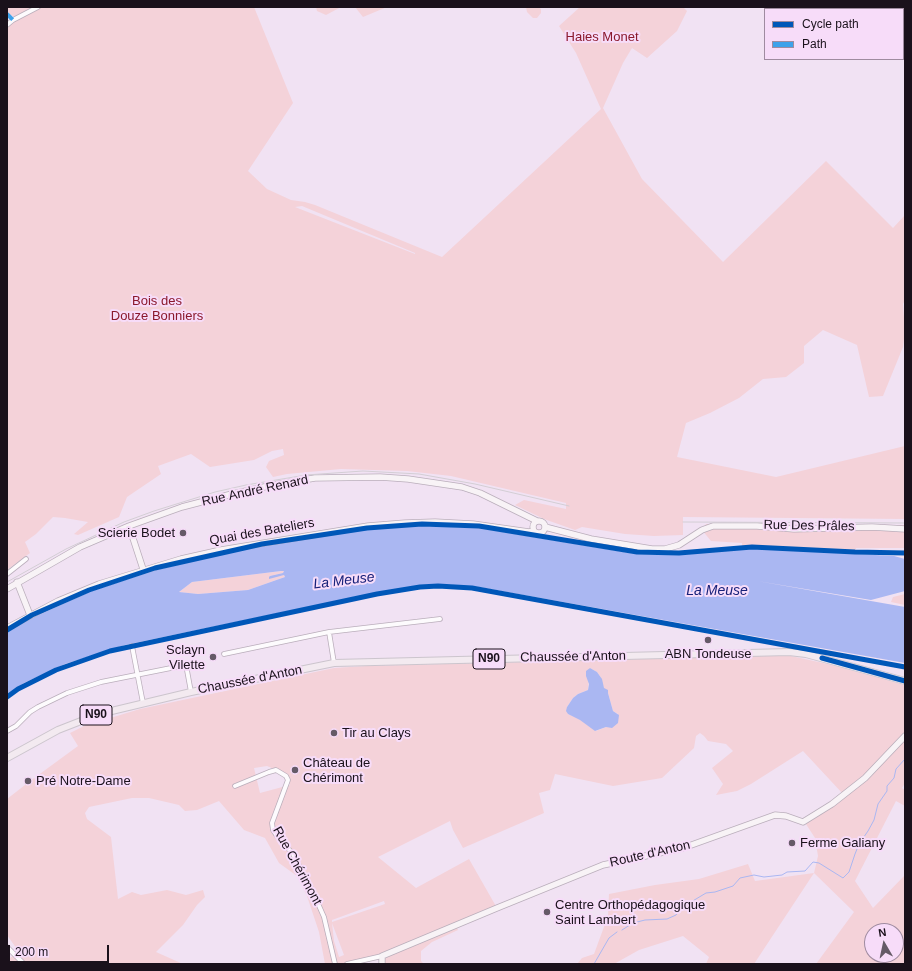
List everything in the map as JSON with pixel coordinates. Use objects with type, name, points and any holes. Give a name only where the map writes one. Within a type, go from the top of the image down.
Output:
[{"type":"main road","name":"Chaussée d'Anton","points":[[191,692],[334,663],[789,652],[806,654],[905,681]]},
{"type":"main road","name":"N90","points":[[7,758],[58,730],[99,714],[191,692]]},
{"type":"street","points":[[7,24],[38,7]]},
{"type":"street","name":"Rue André Renard","points":[[7,589],[80,547],[129,526],[182,507],[236,493],[315,478],[340,477],[408,479],[462,487],[480,493],[537,520]]},
{"type":"street","points":[[537,520],[544,523],[545,526],[543,532],[540,533],[534,531],[533,525],[537,520]]},
{"type":"street","name":"Quai des Bateliers","points":[[7,628],[58,601],[99,584],[181,558],[221,550],[368,526],[435,522],[473,524],[529,532],[534,531]]},
{"type":"street","points":[[129,526],[143,570]]},
{"type":"street","name":"Rue Des Prâles","points":[[545,526],[591,539],[658,549],[679,545],[702,530],[713,526],[757,526],[794,529],[856,527],[905,529]]},
{"type":"street","points":[[7,574],[26,559]]},
{"type":"street","points":[[17,582],[30,615]]},
{"type":"street","points":[[224,654],[329,632],[440,619]]},
{"type":"street","points":[[329,632],[334,663]]},
{"type":"street","points":[[132,646],[143,703]]},
{"type":"street","points":[[7,731],[16,726],[30,712],[67,693],[86,686],[186,665],[191,692]]},
{"type":"street","name":"Route d'Anton","points":[[382,956],[603,865],[683,848],[775,815],[786,816],[803,822],[832,804],[865,778],[905,736]]},
{"type":"street","name":"Rue Chérimont","points":[[235,786],[276,770],[286,776],[288,780],[272,823],[273,830],[293,854],[312,890],[324,916],[335,964]]},
{"type":"street","points":[[7,947],[24,964]]},
{"type":"street","points":[[347,964],[382,956],[382,964]]},
{"type":"green space","points":[[7,7],[35,7],[17,17],[7,12]]},
{"type":"green space","name":"Bois des Douze Bonniers","points":[[38,7],[254,7],[293,103],[248,171],[267,189],[291,200],[315,205],[442,257],[601,109],[576,53],[559,26],[580,7],[683,7],[687,11],[677,31],[647,58],[632,48],[623,63],[603,108],[642,179],[723,262],[826,161],[893,228],[905,215],[905,300],[903,304],[905,331],[903,347],[883,396],[869,397],[857,345],[823,330],[804,346],[804,363],[786,377],[763,379],[739,398],[686,423],[677,457],[776,477],[905,446],[905,519],[683,517],[683,535],[654,536],[625,534],[582,527],[575,530],[544,519],[515,505],[524,500],[566,509],[566,503],[451,476],[407,471],[341,469],[287,474],[273,477],[266,467],[269,461],[284,455],[283,449],[272,451],[254,460],[210,467],[191,454],[158,466],[161,474],[127,497],[119,517],[78,535],[74,534],[88,522],[53,517],[36,534],[25,542],[30,553],[7,570],[7,25]],"holes":[[[302,206],[415,254],[295,207]]]},
{"type":"green space","points":[[316,7],[341,7],[326,15],[317,11]]},
{"type":"green space","points":[[355,7],[387,7],[363,17]]},
{"type":"green space","points":[[526,7],[538,7],[541,9],[541,13],[537,18],[533,18],[527,12]]},
{"type":"green space","points":[[706,524],[905,525],[905,548],[856,548],[855,552],[742,547],[742,543],[711,541],[702,530]]},
{"type":"green space","points":[[284,571],[283,573],[270,576],[284,575],[285,577],[248,590],[198,594],[179,592],[192,582]]},
{"type":"green space","points":[[905,594],[905,605],[891,602],[893,597]]},
{"type":"green space","points":[[756,655],[791,656],[832,665],[905,685],[905,783],[902,788],[905,790],[905,806],[896,801],[855,881],[873,908],[905,875],[905,964],[816,964],[854,912],[814,873],[818,856],[815,838],[804,821],[843,794],[803,751],[751,784],[737,791],[716,795],[723,784],[712,768],[733,751],[726,744],[708,741],[700,733],[696,736],[694,748],[662,778],[613,786],[555,774],[550,790],[539,793],[544,813],[463,848],[453,830],[450,821],[378,857],[416,888],[469,859],[497,908],[456,925],[458,930],[432,942],[421,951],[421,961],[424,964],[385,964],[382,956],[347,964],[325,964],[319,932],[307,896],[297,876],[279,863],[265,838],[244,830],[219,801],[197,810],[185,811],[179,805],[149,798],[132,798],[89,807],[85,813],[87,819],[111,837],[118,899],[132,892],[141,895],[167,890],[186,895],[203,890],[205,897],[197,905],[183,925],[156,952],[183,964],[7,964],[7,960],[19,952],[7,935],[7,799],[34,778],[36,780],[38,778],[37,776],[78,746],[70,733],[84,726],[140,709],[334,668]],"holes":[[[590,668],[597,672],[600,676],[604,689],[608,693],[613,711],[618,714],[610,727],[596,731],[580,719],[568,714],[567,711],[567,707],[573,698],[588,690]],[[267,766],[286,774],[290,785],[260,793],[254,768]],[[384,901],[385,904],[332,922],[332,920]],[[332,923],[344,955],[339,957],[334,941]]]},
{"type":"green space","points":[[748,864],[755,881],[814,873],[754,964],[706,964],[709,957],[683,936],[639,950],[614,964],[577,964],[582,958],[594,954],[608,916],[609,894],[655,885],[699,879]]},
{"type":"water","name":"La Meuse","points":[[422,526],[479,528],[636,554],[680,555],[744,548],[894,556],[905,559],[905,591],[871,600],[757,581],[905,607],[905,663],[479,587],[441,584],[389,590],[125,645],[65,664],[24,683],[7,694],[7,632],[34,617],[92,591],[156,570],[262,545],[368,529]],"holes":[[[284,571],[283,573],[270,576],[269,579],[284,575],[285,577],[248,590],[198,594],[179,592],[192,582]]]},
{"type":"water","points":[[590,668],[597,672],[602,679],[604,688],[608,690],[613,711],[619,715],[618,723],[612,728],[606,727],[595,731],[580,720],[568,714],[566,711],[573,698],[588,690],[589,684],[586,671]]},
{"type":"waterway","points":[[7,136],[7,143]]},
{"type":"waterway","points":[[622,930],[633,923],[645,920],[667,919],[676,915],[681,908],[706,893],[715,892],[733,886],[740,878],[754,875],[764,877],[782,875],[787,872],[805,871],[813,862],[819,863],[843,878],[849,872],[859,844],[874,820],[878,804],[887,791],[887,786],[894,778],[896,769],[905,759]]},
{"type":"waterway","points":[[594,964],[609,938],[617,932]]},
{"type":"railway","points":[[7,582],[66,549],[124,522],[154,511],[215,492],[306,475],[363,471],[419,474],[475,484],[569,506]]},
{"type":"railway","points":[[683,522],[905,523]]},
{"type":"marked path","points":[[7,14],[13,20]]},
{"type":"cycle path","points":[[7,630],[32,615],[89,590],[155,568],[262,544],[367,528],[422,524],[479,526],[637,552],[679,553],[752,547],[905,553]]},
{"type":"cycle path","points":[[7,697],[18,689],[56,670],[110,651],[377,594],[420,587],[438,586],[472,588],[905,667]]},
{"type":"cycle path","points":[[822,658],[905,681]]},
{"type":"place","name":"Scierie Bodet","points":[[183,533]]},
{"type":"place","name":"ABN Tondeuse","points":[[708,640]]},
{"type":"place","name":"Sclayn Vilette","points":[[213,657]]},
{"type":"place","name":"Tir au Clays","points":[[334,733]]},
{"type":"place","name":"Château de Chérimont","points":[[295,770]]},
{"type":"place","name":"Pré Notre-Dame","points":[[28,781]]},
{"type":"place","name":"Ferme Galiany","points":[[792,843]]},
{"type":"place","name":"Centre Orthopédagogique Saint Lambert","points":[[547,912]]},
{"type":"park label","name":"Haies Monet","points":[[602,37]]}]
